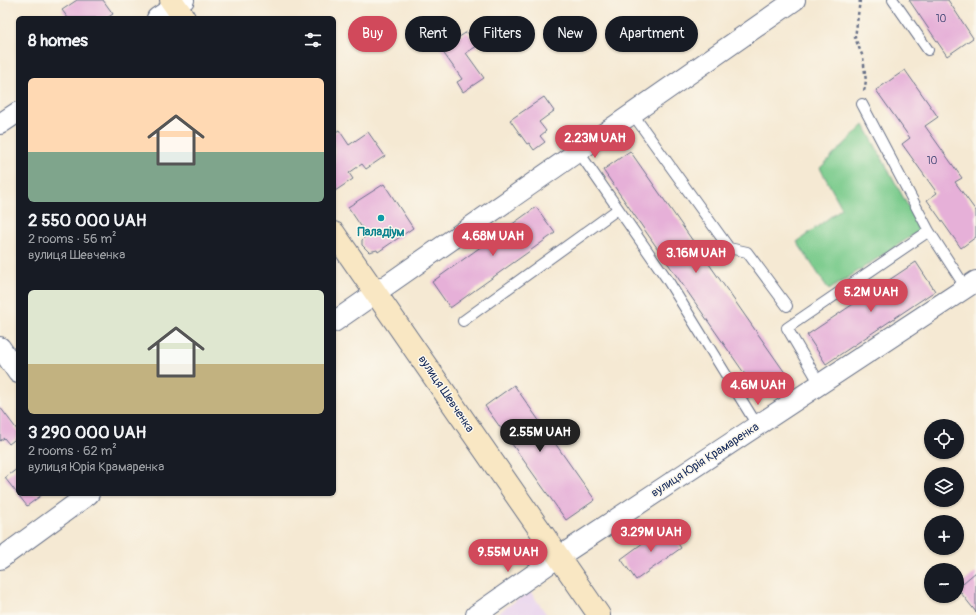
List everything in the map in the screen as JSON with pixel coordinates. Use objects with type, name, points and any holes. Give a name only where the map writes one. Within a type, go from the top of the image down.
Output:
[{"type":"street","points":[[336,321],[632,113],[786,2]]},
{"type":"street","points":[[161,16],[179,6]]},
{"type":"street","points":[[0,124],[16,113]]},
{"type":"street","name":"вулиця Шевченка","points":[[336,235],[557,558],[598,615]]},
{"type":"street","name":"вулиця Юрія Крамаренка","points":[[476,615],[557,558],[971,284]]},
{"type":"street","points":[[0,347],[16,370]]},
{"type":"street","points":[[0,559],[86,496]]},
{"type":"lane","points":[[894,0],[928,50]]},
{"type":"lane","points":[[862,104],[929,231],[971,284]]},
{"type":"lane","points":[[632,113],[729,248],[748,252],[787,306]]},
{"type":"lane","points":[[578,151],[667,279],[757,426]]},
{"type":"lane","points":[[463,320],[618,209]]},
{"type":"lane","points":[[820,384],[787,328],[929,231]]},
{"type":"path","points":[[860,0],[855,38],[863,57],[865,75],[862,104]]},
{"type":"shaded area","points":[[530,591],[547,615],[495,615]]},
{"type":"green space","points":[[864,125],[921,230],[829,290],[797,242],[842,208],[820,168]]},
{"type":"building","points":[[77,0],[103,0],[113,14],[110,16],[66,16],[62,10]]},
{"type":"building","points":[[909,0],[948,0],[973,38],[947,56]]},
{"type":"building","points":[[467,32],[469,35],[469,51],[466,53],[484,78],[463,92],[457,82],[462,79],[443,52],[461,52],[461,36]]},
{"type":"building","points":[[905,70],[938,117],[925,126],[962,178],[955,182],[976,211],[976,237],[961,248],[927,200],[937,193],[902,144],[910,138],[876,90]]},
{"type":"building","points":[[544,97],[554,111],[539,122],[546,131],[540,136],[545,142],[534,150],[529,143],[527,144],[510,120]]},
{"type":"building","points":[[339,130],[349,145],[368,132],[385,156],[366,169],[362,164],[349,173],[353,179],[336,190],[336,132]]},
{"type":"building","points":[[630,151],[788,377],[760,396],[603,170]]},
{"type":"building","name":"Паладіум","points":[[384,184],[413,228],[378,252],[377,250],[369,252],[362,245],[362,240],[367,235],[348,207]]},
{"type":"building","points":[[536,207],[555,233],[450,308],[432,282]]},
{"type":"building","points":[[916,262],[935,291],[826,364],[807,335]]},
{"type":"building","points":[[514,385],[595,500],[566,520],[485,406]]},
{"type":"building","points":[[0,407],[16,428],[16,439],[9,444],[4,438],[0,441]]},
{"type":"building","points":[[16,470],[16,492],[5,478]]},
{"type":"building","points":[[19,496],[40,496],[27,506]]},
{"type":"building","points":[[666,526],[681,548],[636,580],[621,559]]},
{"type":"building","points":[[976,572],[976,612],[964,597],[964,582]]},
{"type":"place","name":"Паладіум","points":[[381,218]]}]
